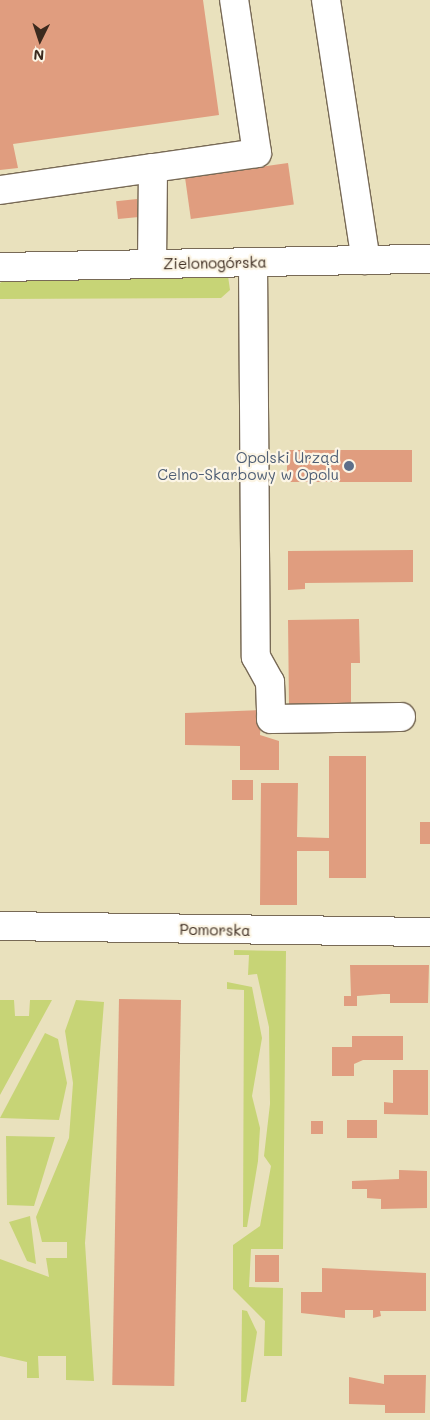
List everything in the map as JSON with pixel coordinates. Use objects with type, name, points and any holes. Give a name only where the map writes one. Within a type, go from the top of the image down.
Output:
[{"type":"street","points":[[0,190],[257,152],[234,0]]},
{"type":"street","points":[[326,0],[366,260]]},
{"type":"street","points":[[152,264],[154,168]]},
{"type":"street","name":"Zielonogórska","points":[[0,267],[430,259]]},
{"type":"street","points":[[253,262],[256,657],[270,682],[271,720],[401,717]]},
{"type":"street","name":"Pomorska","points":[[0,926],[430,932]]},
{"type":"green space","points":[[228,276],[230,290],[221,298],[0,299],[0,283],[5,280]]},
{"type":"green space","points":[[234,950],[286,951],[283,1249],[251,1249],[249,1287],[283,1288],[282,1356],[264,1356],[265,1321],[233,1289],[233,1245],[260,1226],[271,1166],[264,1156],[270,1104],[269,1027],[257,974],[248,975],[249,955],[234,955]]},
{"type":"green space","points":[[227,982],[252,987],[262,1038],[252,1096],[260,1128],[258,1161],[247,1227],[243,1227],[244,990],[227,989]]},
{"type":"green space","points":[[0,1000],[14,1000],[15,1016],[29,1016],[30,1000],[52,1000],[0,1095]]},
{"type":"green space","points":[[76,1000],[104,1002],[85,1243],[94,1381],[66,1380],[66,1356],[38,1356],[39,1378],[27,1378],[27,1362],[0,1356],[0,1259],[49,1277],[46,1258],[67,1258],[67,1242],[42,1242],[36,1217],[69,1138],[73,1083],[65,1031]]},
{"type":"green space","points":[[45,1033],[58,1039],[67,1083],[59,1120],[0,1118]]},
{"type":"green space","points":[[6,1136],[55,1137],[34,1206],[7,1205]]},
{"type":"green space","points":[[30,1216],[36,1264],[27,1261],[9,1222]]},
{"type":"green space","points":[[242,1310],[247,1311],[257,1332],[246,1402],[241,1402]]},
{"type":"building","points":[[0,0],[203,0],[219,115],[13,144],[18,168],[0,170]]},
{"type":"building","points":[[288,163],[294,205],[191,219],[185,177]]},
{"type":"building","points":[[137,199],[139,217],[118,219],[116,201]]},
{"type":"building","points":[[287,450],[412,450],[412,482],[287,482]]},
{"type":"building","points":[[413,550],[413,582],[305,583],[305,589],[288,590],[288,551]]},
{"type":"building","points":[[359,619],[360,663],[351,663],[351,705],[289,706],[288,620]]},
{"type":"building","points":[[262,710],[260,735],[279,741],[279,770],[240,770],[240,746],[185,745],[185,713]]},
{"type":"building","points":[[329,756],[366,756],[366,878],[329,878],[329,851],[297,851],[297,905],[260,905],[261,783],[298,783],[297,837],[329,838]]},
{"type":"building","points":[[232,780],[253,780],[253,800],[232,800]]},
{"type":"building","points":[[420,822],[430,822],[430,844],[420,844]]},
{"type":"building","points":[[350,965],[429,965],[428,1003],[390,1003],[390,994],[383,994],[357,996],[357,1006],[344,1006],[344,996],[351,996]]},
{"type":"building","points":[[119,999],[181,1000],[174,1386],[112,1385]]},
{"type":"building","points":[[352,1036],[403,1036],[403,1060],[363,1060],[354,1064],[354,1076],[332,1076],[332,1047],[352,1047]]},
{"type":"building","points":[[393,1070],[428,1070],[428,1115],[384,1114],[384,1102],[393,1103]]},
{"type":"building","points":[[347,1120],[377,1120],[377,1138],[347,1138]]},
{"type":"building","points":[[311,1121],[323,1121],[323,1134],[311,1134]]},
{"type":"building","points":[[399,1170],[427,1171],[427,1208],[381,1209],[381,1199],[367,1198],[367,1189],[352,1189],[352,1181],[399,1179]]},
{"type":"building","points":[[255,1255],[279,1255],[279,1282],[255,1282]]},
{"type":"building","points":[[322,1268],[426,1273],[426,1311],[380,1311],[381,1316],[373,1318],[373,1310],[345,1310],[345,1318],[301,1313],[301,1292],[322,1292]]},
{"type":"building","points":[[384,1375],[426,1375],[425,1413],[385,1413],[385,1405],[349,1404],[349,1377],[384,1384]]},
{"type":"place","name":"Opolski Urząd Celno-Skarbowy w Opolu","points":[[349,466]]}]
